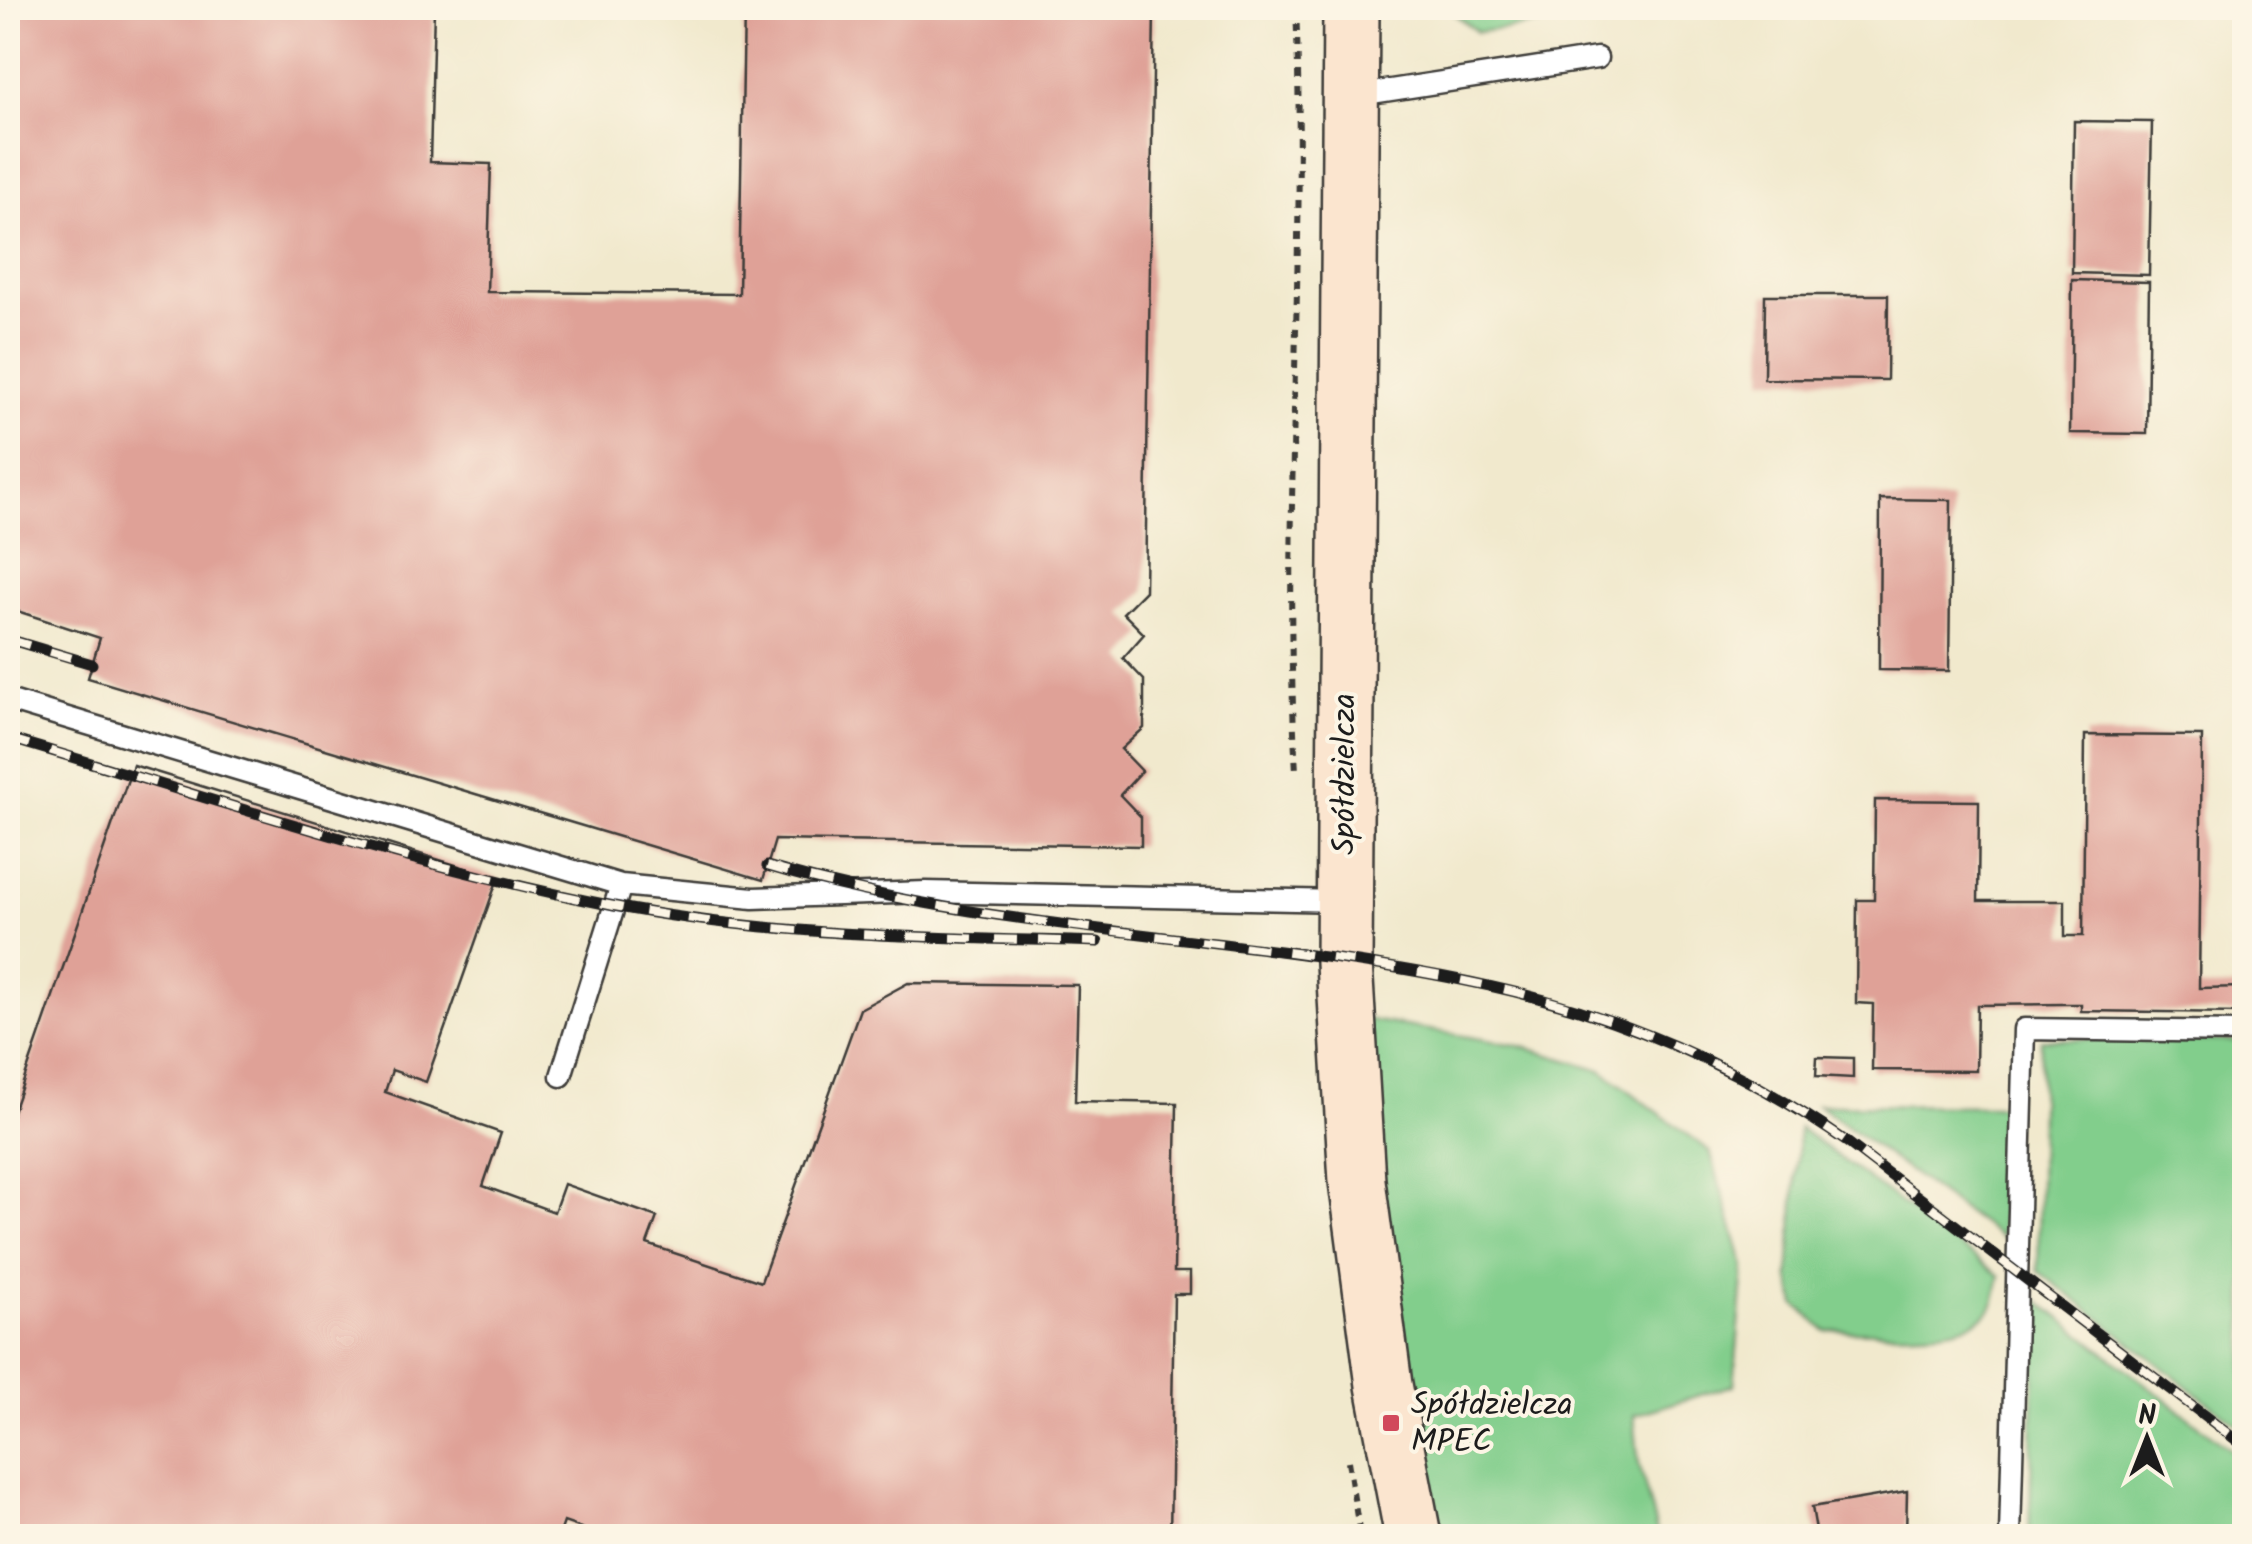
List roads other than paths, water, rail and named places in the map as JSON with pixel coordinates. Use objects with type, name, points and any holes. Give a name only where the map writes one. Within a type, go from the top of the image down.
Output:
[{"type":"street","name":"Spółdzielcza","points":[[1352,8],[1344,901],[1357,1180],[1384,1384],[1413,1536]]},
{"type":"lane","points":[[1351,96],[1596,58]]},
{"type":"lane","points":[[8,700],[621,886],[753,898],[926,892],[1344,901]]},
{"type":"lane","points":[[561,1076],[621,886]]},
{"type":"lane","points":[[2010,1536],[2024,1029],[2244,1032]]},
{"type":"railway","points":[[8,639],[92,664]]},
{"type":"railway","points":[[8,738],[385,851],[614,906],[795,930],[1098,942]]},
{"type":"railway","points":[[767,866],[945,907],[1399,968],[1537,998],[1676,1046],[1764,1090],[1847,1142],[2244,1446]]},
{"type":"place","name":"Spółdzielcza MPEC","points":[[1391,1423]]}]
